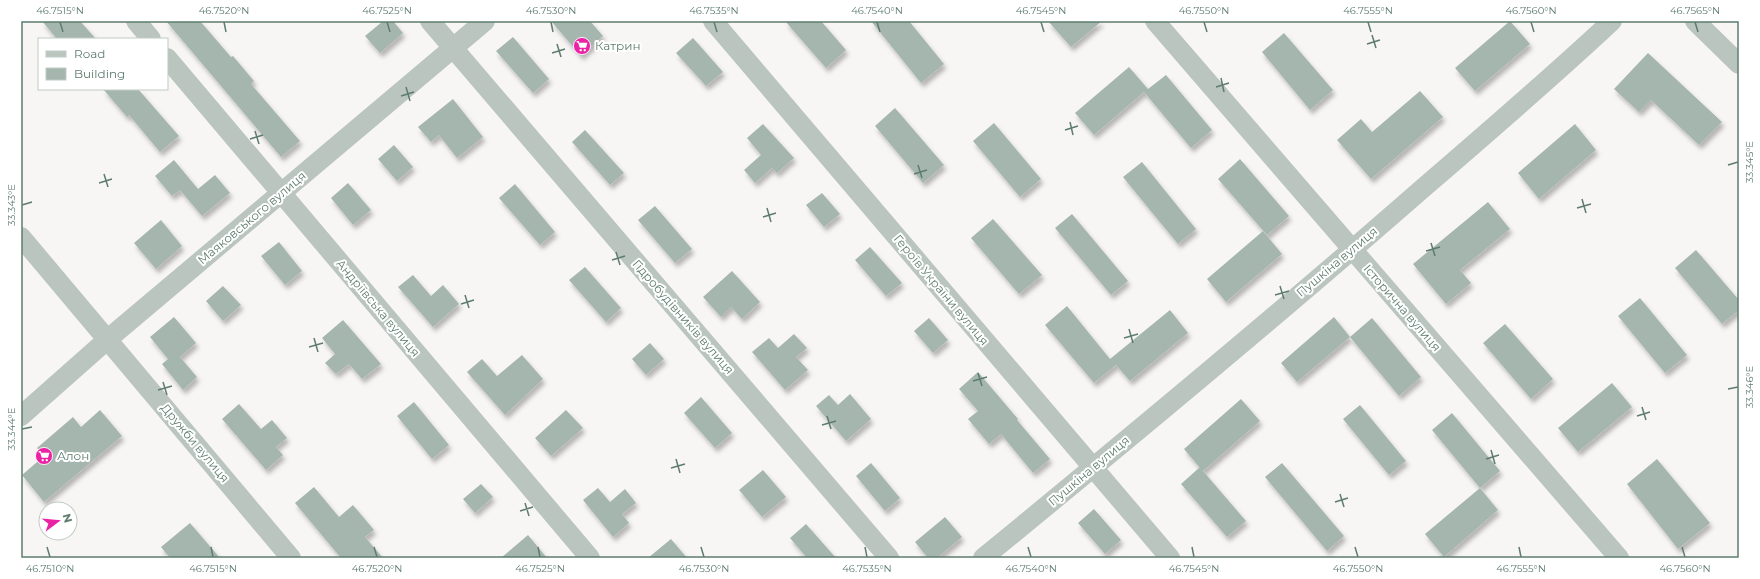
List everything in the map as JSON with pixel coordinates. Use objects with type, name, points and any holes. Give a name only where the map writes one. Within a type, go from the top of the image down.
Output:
[{"type":"street","points":[[136,21],[150,38]]},
{"type":"street","name":"Гідробудівників вулиця","points":[[430,21],[890,558]]},
{"type":"street","name":"Маяковського вулиця","points":[[21,416],[108,339],[485,21]]},
{"type":"street","name":"Героїв України вулиця","points":[[713,21],[1170,558]]},
{"type":"street","name":"Історична вулиця","points":[[1155,21],[1619,558]]},
{"type":"street","name":"Пушкіна вулиця","points":[[983,558],[1093,469],[1352,250],[1570,60],[1612,21]]},
{"type":"street","points":[[1695,21],[1739,64]]},
{"type":"street","name":"Андріївська вулиця","points":[[168,59],[590,558]]},
{"type":"street","name":"Дружби вулиця","points":[[21,237],[291,558]]},
{"type":"building","points":[[42,21],[80,21],[95,38],[56,38]]},
{"type":"building","points":[[166,21],[200,21],[254,81],[251,84],[300,141],[281,157]]},
{"type":"building","points":[[383,21],[393,21],[403,33],[380,53],[365,36]]},
{"type":"building","name":"Катрин","points":[[551,21],[590,21],[603,36],[581,56]]},
{"type":"building","points":[[785,21],[821,21],[846,50],[826,68]]},
{"type":"building","points":[[871,21],[909,21],[944,64],[921,83]]},
{"type":"building","points":[[1048,21],[1102,21],[1071,47]]},
{"type":"building","points":[[1510,21],[1530,44],[1475,91],[1455,68]]},
{"type":"building","points":[[1284,33],[1333,90],[1310,110],[1262,52]]},
{"type":"building","points":[[513,37],[549,79],[533,93],[496,51]]},
{"type":"building","points":[[693,38],[723,72],[706,86],[676,53]]},
{"type":"building","points":[[1648,53],[1722,122],[1699,145],[1651,100],[1639,112],[1614,89]]},
{"type":"building","points":[[1129,67],[1148,89],[1166,75],[1212,130],[1191,148],[1144,92],[1094,135],[1075,113]]},
{"type":"building","points":[[104,90],[139,90],[179,136],[160,152],[129,115],[127,117]]},
{"type":"building","points":[[1420,91],[1443,117],[1371,179],[1337,140],[1361,119],[1372,132]]},
{"type":"building","points":[[453,99],[483,137],[457,158],[439,135],[431,142],[418,127]]},
{"type":"building","points":[[895,108],[944,165],[923,183],[875,126]]},
{"type":"building","points":[[994,123],[1041,179],[1020,197],[973,141]]},
{"type":"building","points":[[763,124],[794,158],[777,173],[772,168],[755,183],[744,170],[761,155],[747,138]]},
{"type":"building","points":[[1575,124],[1596,150],[1539,199],[1518,173]]},
{"type":"building","points":[[585,130],[624,173],[610,185],[572,142]]},
{"type":"building","points":[[394,145],[413,167],[397,181],[378,159]]},
{"type":"building","points":[[1240,159],[1289,216],[1267,235],[1218,179]]},
{"type":"building","points":[[174,160],[198,189],[215,175],[230,193],[202,216],[180,190],[172,196],[155,176]]},
{"type":"building","points":[[1142,162],[1196,229],[1178,244],[1123,177]]},
{"type":"building","points":[[348,183],[371,210],[353,225],[331,198]]},
{"type":"building","points":[[515,184],[555,232],[540,245],[499,198]]},
{"type":"building","points":[[822,193],[840,214],[824,227],[806,205]]},
{"type":"building","points":[[1488,202],[1510,229],[1460,270],[1471,283],[1446,304],[1413,264]]},
{"type":"building","points":[[655,206],[692,249],[675,263],[638,220]]},
{"type":"building","points":[[1072,214],[1128,281],[1111,295],[1055,228]]},
{"type":"building","points":[[993,219],[1042,275],[1019,294],[971,238]]},
{"type":"building","points":[[161,220],[182,246],[156,269],[134,243]]},
{"type":"building","points":[[1263,231],[1282,254],[1226,302],[1207,279]]},
{"type":"building","points":[[279,242],[302,271],[285,285],[261,256]]},
{"type":"building","points":[[870,247],[902,283],[886,296],[855,260]]},
{"type":"building","points":[[1696,250],[1739,300],[1739,310],[1722,324],[1675,268]]},
{"type":"building","points":[[585,267],[621,308],[606,322],[569,280]]},
{"type":"building","points":[[732,271],[760,302],[742,319],[731,307],[721,317],[703,297]]},
{"type":"building","points":[[413,275],[431,296],[443,285],[459,304],[433,327],[398,287]]},
{"type":"building","points":[[223,286],[241,305],[223,321],[206,301]]},
{"type":"building","points":[[1640,298],[1687,355],[1665,373],[1618,316]]},
{"type":"building","points":[[1067,306],[1110,359],[1170,310],[1188,333],[1130,381],[1116,365],[1094,383],[1045,325]]},
{"type":"building","points":[[174,317],[196,343],[180,357],[197,377],[183,390],[162,364],[168,359],[150,337]]},
{"type":"building","points":[[1334,317],[1350,337],[1297,382],[1281,363]]},
{"type":"building","points":[[929,318],[948,340],[933,353],[914,331]]},
{"type":"building","points":[[1372,318],[1421,377],[1399,396],[1350,337]]},
{"type":"building","points":[[343,320],[381,364],[362,379],[349,364],[336,374],[325,363],[335,354],[322,338]]},
{"type":"building","points":[[1505,324],[1553,379],[1531,399],[1483,343]]},
{"type":"building","points":[[794,334],[807,348],[796,357],[808,370],[785,390],[752,352],[769,338],[778,348]]},
{"type":"building","points":[[650,343],[664,359],[646,375],[632,359]]},
{"type":"building","points":[[522,355],[543,379],[505,415],[467,372],[482,359],[497,376]]},
{"type":"building","points":[[978,372],[1050,459],[1033,473],[1001,434],[989,444],[968,419],[978,411],[959,389]]},
{"type":"building","points":[[1612,383],[1632,407],[1578,452],[1558,428]]},
{"type":"building","points":[[850,394],[871,419],[846,441],[816,406],[829,395],[838,405]]},
{"type":"building","points":[[701,397],[732,433],[715,448],[684,413]]},
{"type":"building","points":[[1241,399],[1260,421],[1203,471],[1246,521],[1227,537],[1181,484],[1200,467],[1184,449]]},
{"type":"building","points":[[414,402],[449,445],[432,459],[397,416]]},
{"type":"building","points":[[239,404],[261,429],[272,420],[287,438],[276,447],[283,455],[266,470],[222,419]]},
{"type":"building","points":[[1360,405],[1406,461],[1389,475],[1343,419]]},
{"type":"building","points":[[100,410],[122,436],[45,501],[43,501],[22,475],[44,456],[37,448],[73,417],[81,427]]},
{"type":"building","points":[[566,410],[583,428],[551,456],[535,438]]},
{"type":"building","points":[[1452,413],[1500,471],[1480,488],[1432,430]]},
{"type":"building","points":[[1657,459],[1710,523],[1678,549],[1627,484]]},
{"type":"building","points":[[871,463],[900,498],[885,511],[856,476]]},
{"type":"building","points":[[1282,463],[1344,536],[1327,551],[1265,477]]},
{"type":"building","points":[[763,470],[786,497],[762,517],[739,490]]},
{"type":"building","points":[[481,484],[493,497],[475,513],[463,499]]},
{"type":"building","points":[[314,487],[339,517],[353,505],[374,530],[365,537],[383,558],[341,558],[295,503]]},
{"type":"building","points":[[598,488],[610,502],[625,489],[636,503],[622,514],[629,523],[613,537],[583,500]]},
{"type":"building","points":[[1480,488],[1498,510],[1444,557],[1425,534]]},
{"type":"building","points":[[1094,509],[1121,540],[1105,554],[1078,523]]},
{"type":"building","points":[[945,517],[962,537],[937,558],[928,558],[915,542]]},
{"type":"building","points":[[190,523],[220,558],[170,558],[161,547]]},
{"type":"building","points":[[806,524],[836,558],[807,558],[790,538]]},
{"type":"building","points":[[528,535],[547,558],[501,558]]},
{"type":"building","points":[[671,539],[687,558],[648,558]]},
{"type":"place","name":"Катрин","points":[[582,46]]},
{"type":"place","name":"Алон","points":[[44,456]]}]
